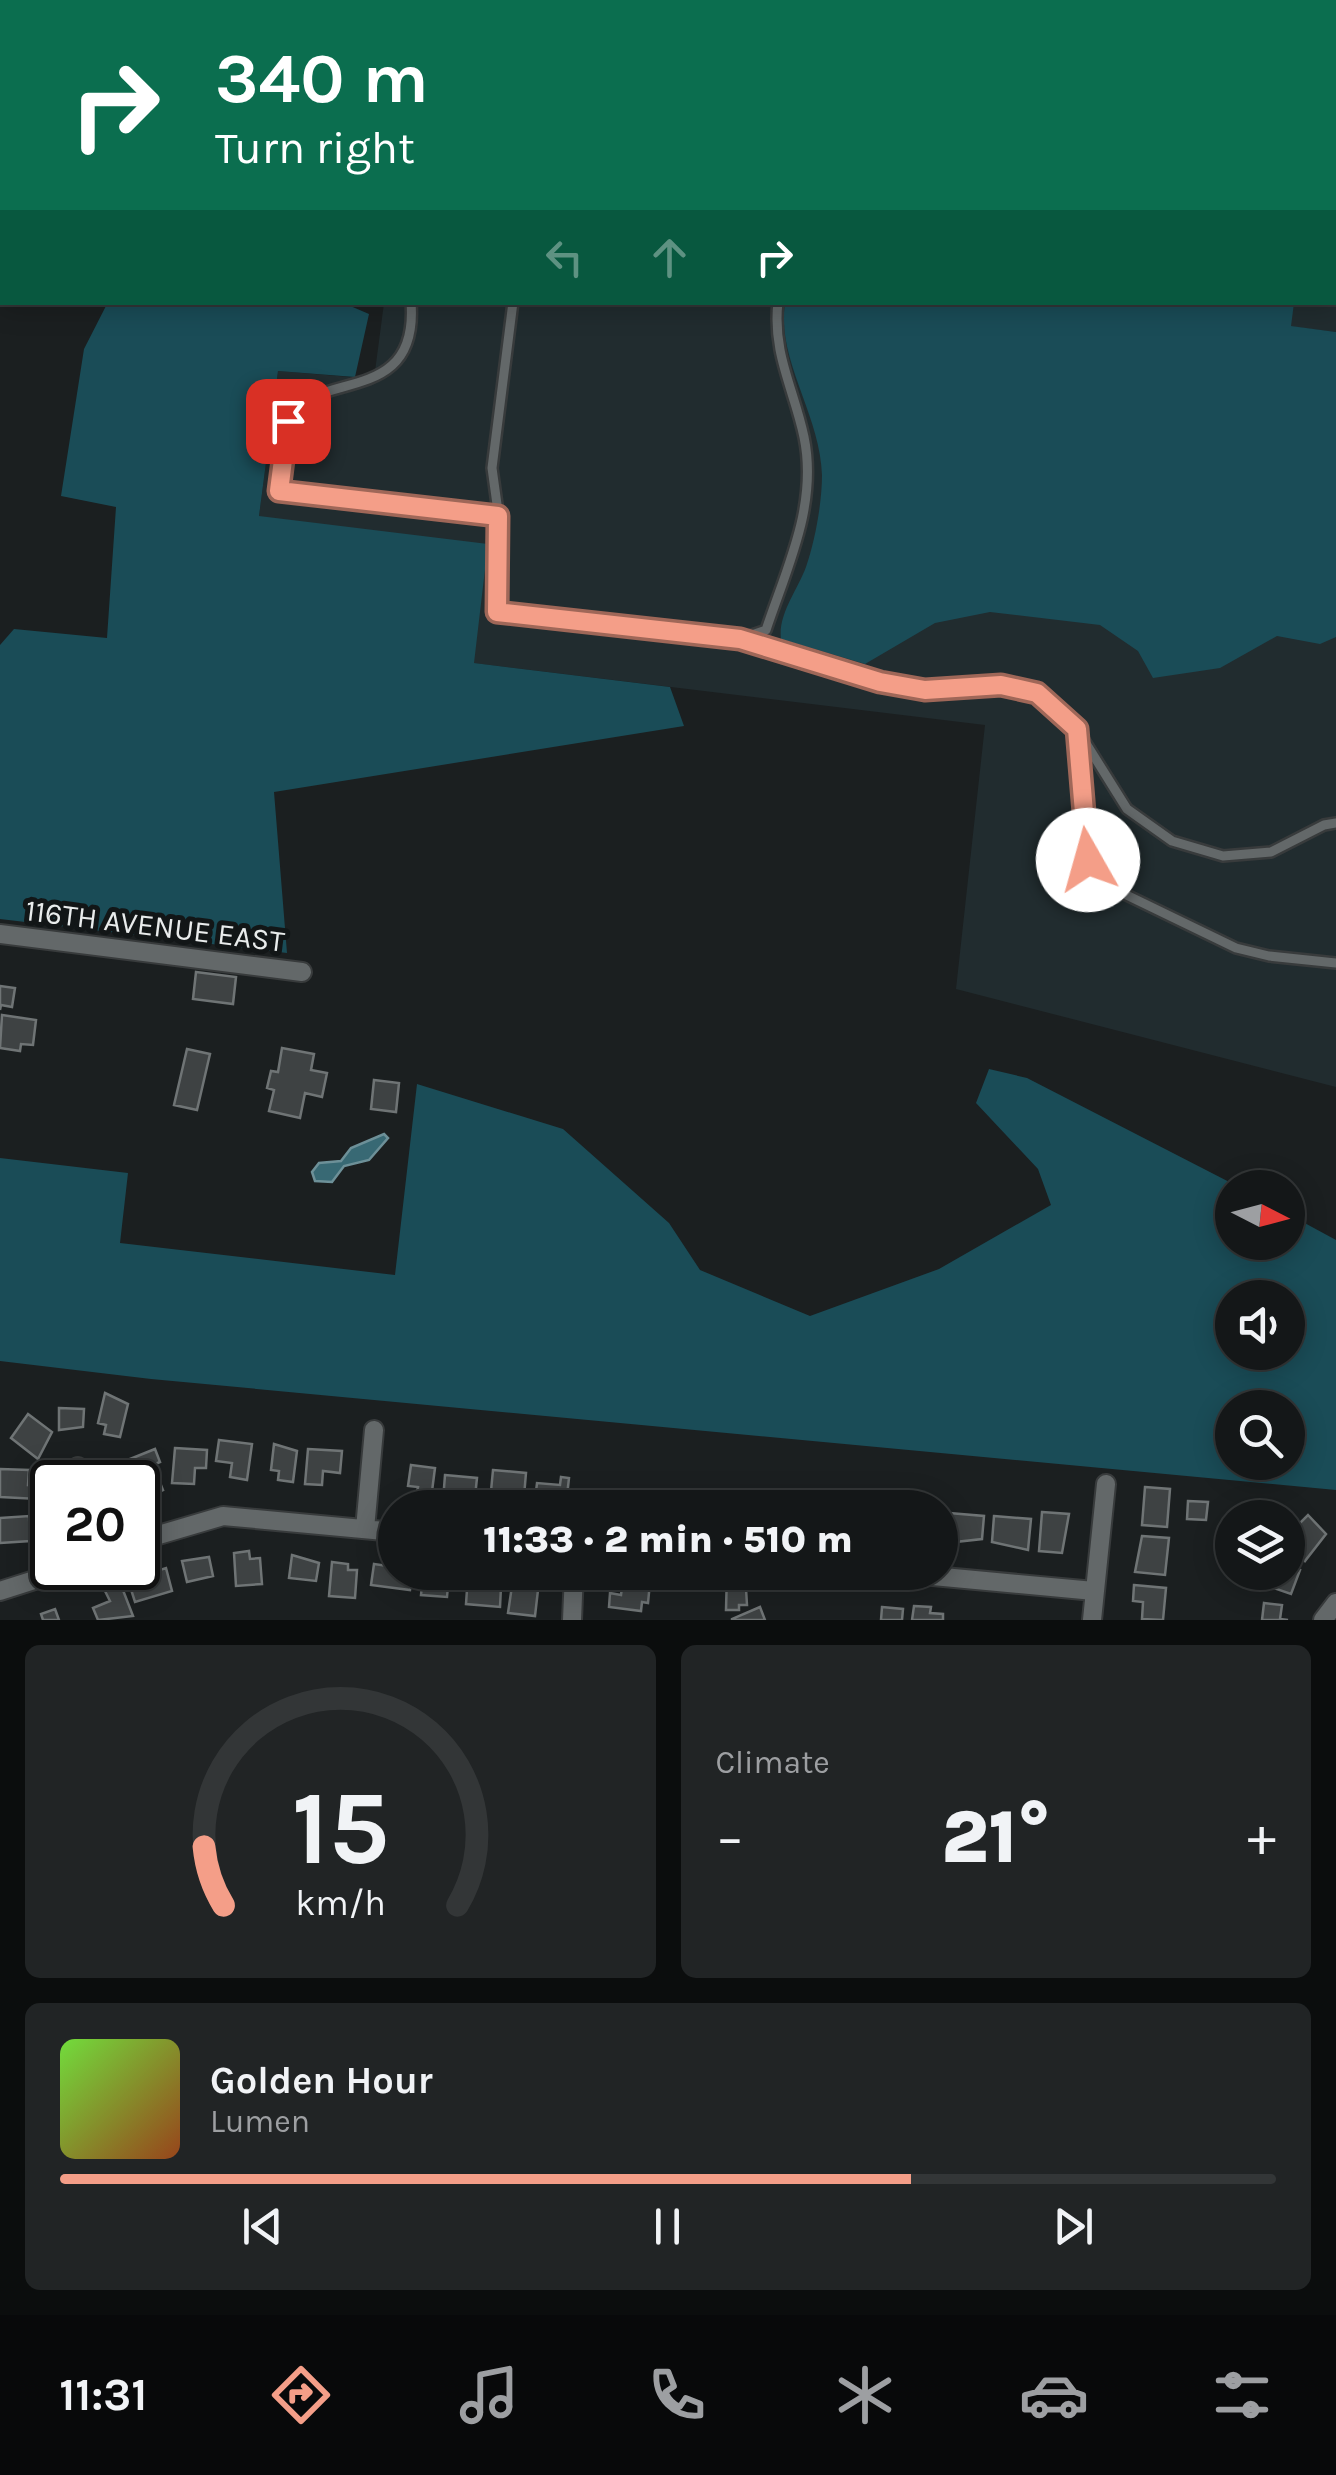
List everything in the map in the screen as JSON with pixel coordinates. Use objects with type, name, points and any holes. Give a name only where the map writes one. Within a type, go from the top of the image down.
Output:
[{"type":"street","name":"116TH AVENUE EAST","points":[[0,934],[302,972]]},
{"type":"street","points":[[365,1529],[374,1430]]},
{"type":"street","points":[[1092,1620],[1106,1484]]},
{"type":"street","points":[[160,1535],[223,1516],[378,1530]]},
{"type":"street","points":[[958,1578],[1094,1591]]},
{"type":"street","points":[[0,1591],[30,1581]]},
{"type":"street","points":[[572,1620],[573,1590]]},
{"type":"street","points":[[1323,1620],[1336,1603]]},
{"type":"lane","points":[[411,305],[408,337],[382,374],[370,382],[312,396],[294,410],[285,434],[279,491],[498,516]]},
{"type":"lane","points":[[513,305],[492,468],[498,516],[497,612],[740,639],[880,682],[925,690],[1001,685],[1037,693],[1077,729],[1127,810],[1172,841],[1224,856],[1271,852],[1324,824],[1336,823]]},
{"type":"lane","points":[[740,639],[766,630],[800,539],[808,477],[804,436],[774,333],[778,305]]},
{"type":"lane","points":[[1077,729],[1088,860],[1112,888],[1236,948],[1336,964]]},
{"type":"shaded area","points":[[106,305],[348,305],[369,314],[355,377],[278,371],[259,516],[488,544],[474,663],[670,687],[684,726],[274,792],[287,953],[0,919],[0,645],[14,629],[107,638],[116,507],[61,496],[84,349]]},
{"type":"shaded area","points":[[384,305],[912,305],[1336,560],[1336,1087],[956,989],[985,725],[473,663],[259,516],[278,371],[374,379]]},
{"type":"shaded area","points":[[785,305],[1294,305],[1291,326],[1336,332],[1336,637],[1320,644],[1277,636],[1220,668],[1153,678],[1138,651],[1100,625],[990,612],[935,623],[865,664],[781,639],[785,612],[812,546],[822,475],[814,430],[792,366],[784,324]]},
{"type":"shaded area","points":[[1113,305],[1336,305],[1336,332]]},
{"type":"shaded area","points":[[989,1069],[1027,1078],[1215,1175],[1215,1260],[1305,1260],[1305,1223],[1336,1240],[1336,1490],[1229,1480],[1305,1480],[1305,1390],[1215,1390],[1215,1479],[151,1379],[0,1361],[0,1158],[128,1173],[120,1243],[395,1275],[417,1084],[563,1129],[669,1223],[700,1270],[810,1316],[939,1269],[1051,1205],[1038,1169],[976,1103]]},
{"type":"shaded area","points":[[384,1134],[388,1138],[369,1160],[344,1166],[332,1182],[315,1181],[312,1172],[319,1163],[341,1161],[351,1148]]},
{"type":"building","points":[[196,972],[236,977],[233,1004],[193,999]]},
{"type":"building","points":[[0,986],[15,988],[12,1007],[1,1005],[0,1010]]},
{"type":"building","points":[[2,1015],[36,1020],[33,1045],[21,1044],[20,1051],[0,1048]]},
{"type":"building","points":[[282,1048],[314,1054],[311,1070],[327,1073],[322,1097],[305,1093],[300,1118],[269,1111],[274,1090],[267,1088],[271,1071],[278,1072]]},
{"type":"building","points":[[187,1049],[210,1054],[197,1110],[174,1105]]},
{"type":"building","points":[[374,1080],[399,1083],[396,1112],[371,1109]]},
{"type":"building","points":[[105,1393],[128,1404],[120,1437],[104,1434],[106,1425],[98,1423]]},
{"type":"building","points":[[59,1408],[84,1409],[83,1427],[59,1430]]},
{"type":"building","points":[[28,1414],[52,1432],[38,1459],[11,1438]]},
{"type":"building","points":[[219,1440],[252,1444],[247,1480],[230,1477],[232,1463],[216,1461]]},
{"type":"building","points":[[274,1444],[297,1451],[293,1482],[278,1480],[279,1471],[271,1470]]},
{"type":"building","points":[[175,1448],[207,1450],[206,1468],[195,1468],[194,1484],[172,1483]]},
{"type":"building","points":[[155,1449],[159,1460],[130,1460]]},
{"type":"building","points":[[308,1449],[342,1451],[340,1473],[323,1471],[322,1485],[305,1484]]},
{"type":"building","points":[[411,1465],[435,1468],[432,1490],[408,1486]]},
{"type":"building","points":[[0,1469],[29,1470],[30,1499],[0,1497]]},
{"type":"building","points":[[493,1470],[526,1473],[525,1490],[491,1490]]},
{"type":"building","points":[[445,1475],[477,1478],[476,1490],[444,1490]]},
{"type":"building","points":[[561,1477],[569,1478],[568,1490],[536,1490],[537,1483],[560,1485]]},
{"type":"building","points":[[1145,1487],[1170,1489],[1167,1527],[1142,1525]]},
{"type":"building","points":[[1188,1501],[1208,1502],[1206,1520],[1187,1519]]},
{"type":"building","points":[[1042,1512],[1069,1514],[1062,1553],[1039,1551]]},
{"type":"building","points":[[958,1514],[984,1516],[982,1539],[958,1542]]},
{"type":"building","points":[[1308,1515],[1326,1534],[1305,1561]]},
{"type":"building","points":[[29,1516],[30,1541],[0,1543],[0,1518]]},
{"type":"building","points":[[994,1516],[1031,1519],[1028,1550],[992,1542]]},
{"type":"building","points":[[1142,1536],[1169,1538],[1165,1575],[1135,1572]]},
{"type":"building","points":[[249,1551],[250,1559],[260,1558],[262,1584],[236,1586],[234,1553]]},
{"type":"building","points":[[292,1555],[319,1563],[316,1581],[289,1578]]},
{"type":"building","points":[[209,1557],[213,1576],[187,1582],[182,1561]]},
{"type":"building","points":[[332,1562],[357,1570],[355,1598],[329,1596]]},
{"type":"building","points":[[374,1564],[378,1565],[378,1586],[371,1585]]},
{"type":"building","points":[[166,1568],[172,1591],[135,1602],[131,1590],[160,1590],[160,1570]]},
{"type":"building","points":[[1134,1585],[1166,1588],[1163,1620],[1142,1619],[1143,1602],[1133,1601]]},
{"type":"building","points":[[123,1590],[133,1616],[98,1620],[93,1608],[110,1601],[105,1591]]},
{"type":"building","points":[[422,1590],[448,1590],[447,1597],[421,1595]]},
{"type":"building","points":[[467,1590],[501,1590],[500,1607],[466,1604]]},
{"type":"building","points":[[511,1590],[538,1590],[535,1616],[508,1613]]},
{"type":"building","points":[[622,1590],[649,1590],[648,1603],[642,1602],[641,1611],[609,1607],[610,1593],[621,1595]]},
{"type":"building","points":[[727,1590],[746,1590],[747,1605],[739,1605],[739,1610],[726,1610]]},
{"type":"building","points":[[1264,1603],[1282,1605],[1280,1619],[1288,1620],[1262,1620]]},
{"type":"building","points":[[914,1606],[931,1607],[930,1613],[943,1614],[943,1620],[912,1620]]},
{"type":"building","points":[[760,1607],[765,1620],[732,1620],[732,1619]]},
{"type":"building","points":[[882,1607],[903,1609],[902,1620],[881,1620]]},
{"type":"building","points":[[55,1609],[59,1620],[43,1620],[41,1614]]},
{"type":"route","points":[[288,421],[279,491],[498,516],[497,612],[740,639],[880,682],[925,690],[1001,685],[1037,693],[1077,729],[1088,860]]}]
